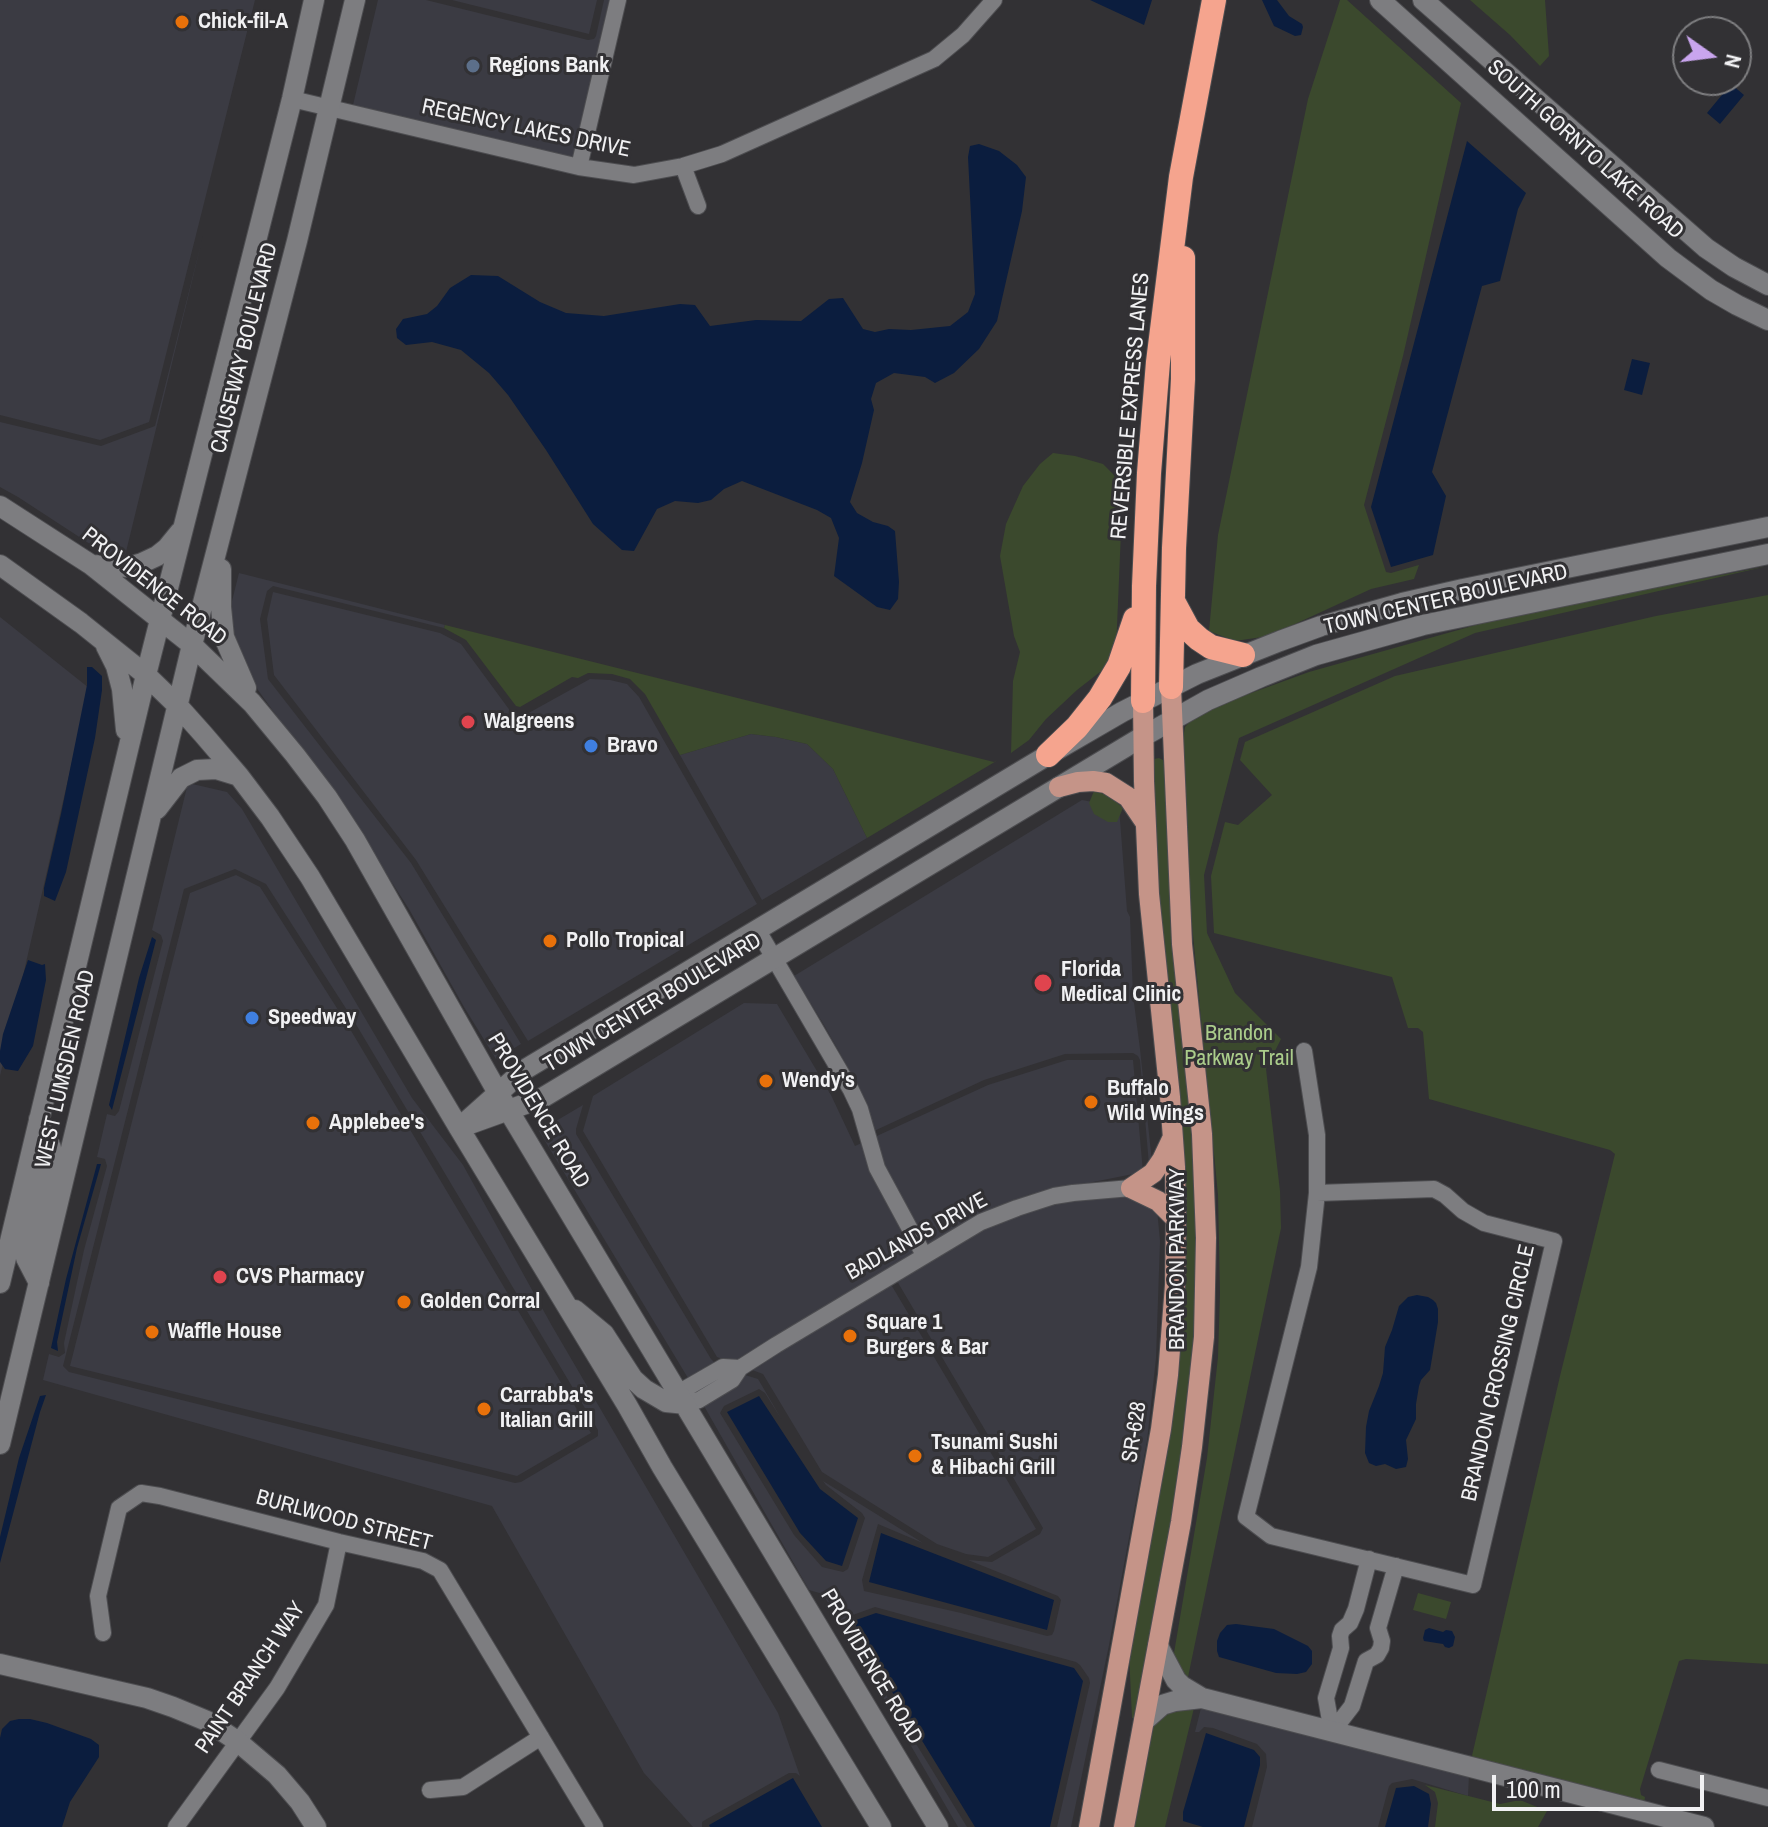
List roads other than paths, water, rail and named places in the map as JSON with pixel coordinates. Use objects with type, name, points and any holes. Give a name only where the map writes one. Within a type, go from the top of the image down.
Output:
[{"type":"highway","name":"REVERSIBLE EXPRESS LANES","points":[[1143,701],[1149,473],[1158,362],[1178,191],[1214,0]]},
{"type":"highway","name":"REVERSIBLE EXPRESS LANES","points":[[1171,687],[1174,548],[1183,379],[1183,261],[1192,116]]},
{"type":"highway","points":[[1048,755],[1089,714],[1110,682],[1126,649],[1144,586]]},
{"type":"highway","points":[[1174,603],[1188,629],[1199,639],[1211,647],[1243,655]]},
{"type":"main road","name":"CAUSEWAY BOULEVARD","points":[[146,675],[292,99],[314,0]]},
{"type":"main road","name":"CAUSEWAY BOULEVARD","points":[[178,706],[355,0]]},
{"type":"main road","name":"SOUTH GORNTO LAKE ROAD","points":[[1380,0],[1668,258],[1711,290],[1768,320]]},
{"type":"main road","name":"SOUTH GORNTO LAKE ROAD","points":[[1423,0],[1706,248],[1768,285]]},
{"type":"main road","name":"PROVIDENCE ROAD","points":[[0,506],[90,564],[192,645],[252,703],[311,776],[355,840],[503,1102],[938,1827]]},
{"type":"main road","points":[[90,564],[128,567],[142,563],[167,548],[184,525]]},
{"type":"main road","name":"TOWN CENTER BOULEVARD","points":[[503,1102],[524,1070],[1048,755],[1171,687],[1243,655],[1321,626],[1402,603],[1768,527]]},
{"type":"main road","points":[[223,531],[222,625],[232,659],[252,703]]},
{"type":"main road","name":"TOWN CENTER BOULEVARD","points":[[459,1128],[503,1102],[542,1098],[1208,700],[1316,655],[1423,625],[1768,554]]},
{"type":"main road","points":[[0,565],[146,675],[178,706],[270,817],[310,877],[881,1827]]},
{"type":"main road","points":[[102,639],[116,666],[122,689],[127,753]]},
{"type":"main road","name":"WEST LUMSDEN ROAD","points":[[0,1283],[146,675]]},
{"type":"main road","name":"BRANDON PARKWAY","points":[[1124,1827],[1181,1522],[1204,1337],[1206,1238],[1202,1134],[1182,944],[1171,687]]},
{"type":"main road","points":[[1131,1188],[1146,1180],[1158,1167],[1173,1135],[1149,894],[1143,701]]},
{"type":"main road","name":"WEST LUMSDEN ROAD","points":[[0,1444],[178,706]]},
{"type":"main road","points":[[150,819],[181,778],[197,770],[216,769],[239,776]]},
{"type":"main road","points":[[1059,787],[1093,781],[1106,783],[1128,797],[1145,822]]},
{"type":"main road","points":[[39,1119],[51,1148],[26,1258],[39,1283]]},
{"type":"main road","name":"SR-628","points":[[1089,1827],[1161,1429],[1172,1328],[1176,1219],[1173,1135]]},
{"type":"main road","points":[[1131,1188],[1158,1201],[1176,1219]]},
{"type":"main road","points":[[565,1303],[604,1334],[633,1379],[644,1389],[666,1402],[682,1398]]},
{"type":"main road","points":[[1158,1646],[1176,1680],[1202,1698],[1704,1827]]},
{"type":"main road","points":[[0,1664],[147,1698],[207,1721],[266,1764],[300,1802],[316,1827]]},
{"type":"main road","points":[[1144,1721],[1162,1705],[1202,1698]]},
{"type":"street","points":[[579,167],[618,0]]},
{"type":"street","name":"REGENCY LAKES DRIVE","points":[[292,99],[579,167],[634,175],[683,166],[722,154],[934,59],[963,35],[994,0]]},
{"type":"street","points":[[683,166],[698,206]]},
{"type":"street","points":[[757,929],[851,1090],[860,1109],[877,1168],[924,1255]]},
{"type":"street","name":"BRANDON CROSSING CIRCLE","points":[[1304,1051],[1317,1135],[1317,1193],[1309,1267],[1246,1517],[1271,1536],[1473,1585],[1554,1241],[1484,1223],[1434,1189],[1317,1193]]},
{"type":"street","name":"BADLANDS DRIVE","points":[[682,1398],[699,1400],[732,1380],[740,1368],[981,1222],[1033,1202],[1073,1193],[1131,1188]]},
{"type":"street","name":"BURLWOOD STREET","points":[[103,1633],[98,1596],[119,1508],[141,1493],[423,1561],[440,1570],[595,1827]]},
{"type":"street","name":"PAINT BRANCH WAY","points":[[176,1827],[277,1688],[326,1605],[339,1542]]},
{"type":"street","points":[[1350,1623],[1369,1559]]},
{"type":"street","points":[[1378,1628],[1396,1566]]},
{"type":"street","points":[[1332,1732],[1326,1698],[1341,1648],[1342,1630],[1359,1619],[1372,1622],[1378,1628],[1381,1648],[1377,1655],[1366,1661],[1350,1659],[1341,1648]]},
{"type":"street","points":[[1332,1732],[1352,1706],[1366,1661]]},
{"type":"street","points":[[430,1790],[463,1787],[541,1737]]},
{"type":"street","points":[[1659,1770],[1768,1798]]},
{"type":"water","points":[[1090,0],[1152,0],[1144,25]]},
{"type":"water","points":[[1262,0],[1277,0],[1289,16],[1302,24],[1301,35],[1295,36],[1274,26]]},
{"type":"water","points":[[1721,96],[1743,96],[1720,124],[1707,113]]},
{"type":"water","points":[[1467,141],[1526,193],[1518,209],[1500,281],[1482,286],[1432,472],[1446,496],[1433,555],[1391,567],[1371,507]]},
{"type":"water","points":[[979,144],[999,151],[1017,165],[1026,177],[1022,211],[997,321],[979,349],[954,373],[935,383],[925,377],[894,373],[876,383],[871,399],[874,410],[850,502],[857,513],[895,531],[898,599],[890,610],[877,607],[834,576],[839,538],[831,518],[742,481],[724,489],[711,500],[698,503],[675,501],[657,509],[634,551],[622,550],[593,524],[546,450],[489,373],[461,350],[432,342],[406,345],[397,338],[396,329],[403,319],[427,314],[450,288],[471,275],[498,276],[540,302],[566,313],[604,316],[680,304],[695,305],[710,326],[756,320],[801,321],[829,299],[843,298],[863,329],[875,332],[950,326],[968,312],[975,294],[968,157],[970,146]]},
{"type":"water","points":[[1632,359],[1650,363],[1642,395],[1624,390]]},
{"type":"water","points":[[87,667],[92,667],[102,676],[102,690],[95,738],[66,872],[55,901],[44,896],[44,888],[87,685]]},
{"type":"water","points":[[152,937],[156,940],[112,1110],[109,1105],[139,978]]},
{"type":"water","points":[[28,960],[45,964],[46,980],[33,1046],[18,1071],[5,1069],[0,1062],[0,1051]]},
{"type":"water","points":[[97,1164],[101,1164],[77,1248],[57,1342],[58,1351],[51,1348]]},
{"type":"water","points":[[1417,1295],[1433,1300],[1438,1309],[1430,1370],[1419,1386],[1416,1419],[1406,1440],[1406,1467],[1376,1466],[1369,1463],[1365,1453],[1369,1411],[1383,1373],[1385,1347],[1399,1306],[1408,1297]]},
{"type":"water","points":[[46,1395],[0,1563],[0,1537],[19,1458],[40,1396]]},
{"type":"water","points":[[759,1396],[820,1489],[858,1518],[842,1566],[826,1561],[800,1533],[727,1412]]},
{"type":"water","points":[[881,1533],[1054,1600],[1047,1630],[869,1582]]},
{"type":"water","points":[[876,1613],[1074,1668],[1083,1681],[1050,1827],[975,1827],[856,1633],[856,1620]]},
{"type":"water","points":[[1227,1625],[1274,1629],[1308,1646],[1312,1651],[1312,1664],[1306,1672],[1276,1673],[1219,1657],[1217,1641],[1220,1633]]},
{"type":"water","points":[[1425,1630],[1452,1631],[1455,1637],[1453,1646],[1449,1648],[1424,1641]]},
{"type":"water","points":[[19,1719],[47,1723],[91,1739],[99,1745],[99,1757],[70,1802],[62,1827],[0,1827],[0,1738],[2,1729],[10,1721]]},
{"type":"water","points":[[1206,1733],[1254,1750],[1260,1757],[1244,1827],[1203,1827],[1183,1821]]},
{"type":"water","points":[[793,1778],[822,1827],[710,1827],[709,1825]]},
{"type":"water","points":[[1414,1786],[1429,1794],[1428,1827],[1385,1827],[1396,1788]]},
{"type":"place","name":"Chick-fil-A","points":[[182,22]]},
{"type":"place","name":"Regions Bank","points":[[473,66]]},
{"type":"place","name":"Walgreens","points":[[468,722]]},
{"type":"place","name":"Bravo","points":[[591,746]]},
{"type":"place","name":"Pollo Tropical","points":[[550,941]]},
{"type":"place","name":"Florida Medical Clinic","points":[[1043,983]]},
{"type":"place","name":"Speedway","points":[[252,1018]]},
{"type":"place","name":"Wendy's","points":[[766,1081]]},
{"type":"place","name":"Buffalo Wild Wings","points":[[1091,1102]]},
{"type":"place","name":"Applebee's","points":[[313,1123]]},
{"type":"place","name":"CVS Pharmacy","points":[[220,1277]]},
{"type":"place","name":"Golden Corral","points":[[404,1302]]},
{"type":"place","name":"Waffle House","points":[[152,1332]]},
{"type":"place","name":"Square 1 Burgers & Bar","points":[[850,1336]]},
{"type":"place","name":"Carrabba's Italian Grill","points":[[484,1409]]},
{"type":"place","name":"Tsunami Sushi & Hibachi Grill","points":[[915,1456]]},
{"type":"park label","name":"Brandon Parkway Trail","points":[[1239,1046]]}]
